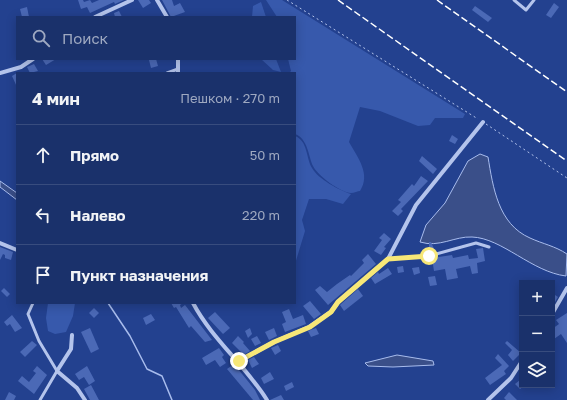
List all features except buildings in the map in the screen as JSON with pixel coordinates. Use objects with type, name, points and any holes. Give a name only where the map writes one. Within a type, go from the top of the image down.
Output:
[{"type":"street","points":[[97,16],[132,0]]},
{"type":"street","points":[[157,0],[166,16]]},
{"type":"street","points":[[0,73],[21,67],[32,60]]},
{"type":"street","points":[[178,60],[178,71]]},
{"type":"street","points":[[239,361],[274,342],[310,327],[331,312],[338,302],[388,259],[416,205],[483,122]]},
{"type":"street","points":[[0,243],[16,250]]},
{"type":"street","points":[[555,309],[567,288]]},
{"type":"street","points":[[194,304],[202,321],[239,361],[267,400]]},
{"type":"street","points":[[72,335],[71,349],[57,371],[77,388],[85,400]]},
{"type":"street","points":[[488,400],[511,378],[519,366]]},
{"type":"lane","points":[[514,0],[526,10],[534,0]]},
{"type":"lane","points":[[388,259],[429,256],[476,243],[490,247]]},
{"type":"lane","points":[[33,304],[28,314],[39,341],[57,371],[40,400]]},
{"type":"path","points":[[287,0],[483,122],[567,178]]},
{"type":"shaded area","points":[[266,0],[282,0],[465,114],[463,118],[435,118],[430,125],[418,126],[380,111],[360,107],[349,142],[364,172],[363,185],[360,191],[352,193],[341,190],[315,170],[305,143],[296,134],[296,72],[290,72],[288,60],[296,60],[296,16],[276,16]]},
{"type":"shaded area","points":[[261,2],[266,16],[252,16],[253,6]]},
{"type":"shaded area","points":[[262,60],[276,60],[281,72],[273,70]]},
{"type":"shaded area","points":[[296,136],[305,146],[310,164],[315,172],[329,184],[351,194],[343,204],[326,199],[309,199],[302,220],[305,231],[296,261]]},
{"type":"shaded area","points":[[480,154],[488,157],[492,180],[499,204],[511,224],[519,232],[530,238],[567,254],[566,276],[541,268],[495,243],[483,239],[466,237],[434,244],[420,242],[426,225],[445,203],[468,161]]},
{"type":"shaded area","points":[[0,181],[16,192],[16,199],[0,187]]},
{"type":"shaded area","points":[[48,304],[75,304],[73,316],[66,332],[55,334],[48,331],[46,318]]},
{"type":"shaded area","points":[[397,355],[433,361],[434,365],[393,367],[368,366],[365,363]]},
{"type":"waterway","points":[[109,304],[130,336],[147,369],[162,376],[172,400]]},
{"type":"railway","points":[[338,0],[567,161]]},
{"type":"railway","points":[[437,0],[567,92]]},
{"type":"route","points":[[239,361],[274,342],[310,327],[331,312],[338,302],[388,259],[429,256]]}]
